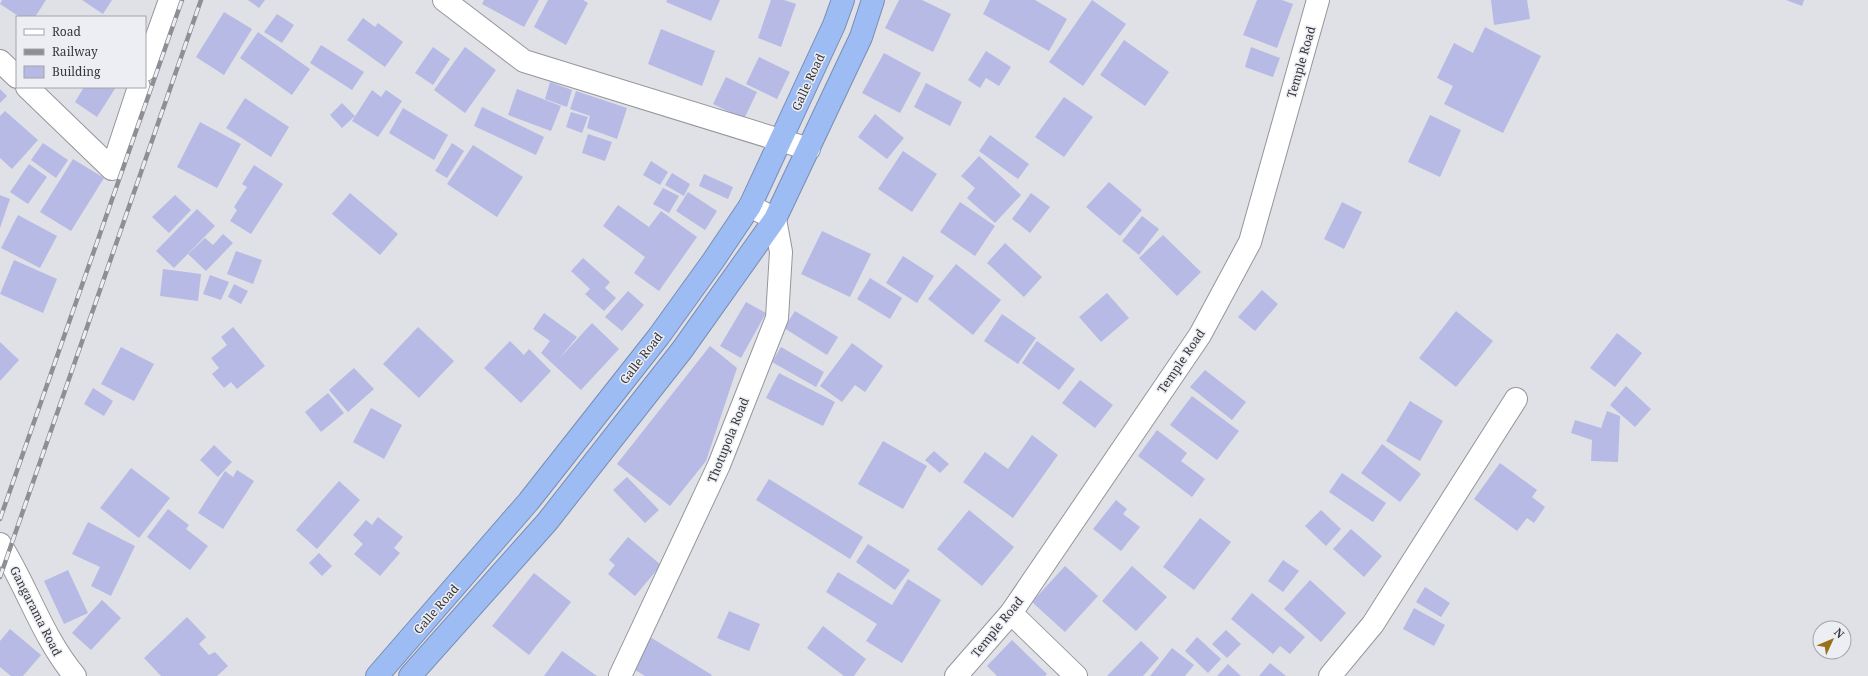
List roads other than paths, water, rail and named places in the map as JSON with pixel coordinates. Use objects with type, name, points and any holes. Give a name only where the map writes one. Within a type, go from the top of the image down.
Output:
[{"type":"highway","name":"Galle Road","points":[[378,676],[529,501],[659,336],[750,206],[834,25],[843,0]]},
{"type":"highway","name":"Galle Road","points":[[410,676],[547,522],[682,350],[776,219],[861,37],[873,0]]},
{"type":"street","points":[[146,67],[170,0]]},
{"type":"street","points":[[444,0],[524,61],[809,149]]},
{"type":"street","name":"Temple Road","points":[[956,676],[1011,613],[1200,335],[1250,242],[1318,0]]},
{"type":"street","points":[[0,61],[16,76]]},
{"type":"street","points":[[28,88],[112,169],[139,88]]},
{"type":"street","points":[[750,206],[776,219]]},
{"type":"street","name":"Thotupola Road","points":[[620,676],[719,465],[777,318],[782,252],[776,219]]},
{"type":"street","points":[[1330,676],[1373,624],[1516,399]]},
{"type":"street","name":"Gangarama Road","points":[[0,544],[16,572],[60,659],[75,676]]},
{"type":"street","points":[[1011,613],[1076,676]]},
{"type":"railway","points":[[0,519],[182,0]]},
{"type":"railway","points":[[0,577],[201,0]]}]
